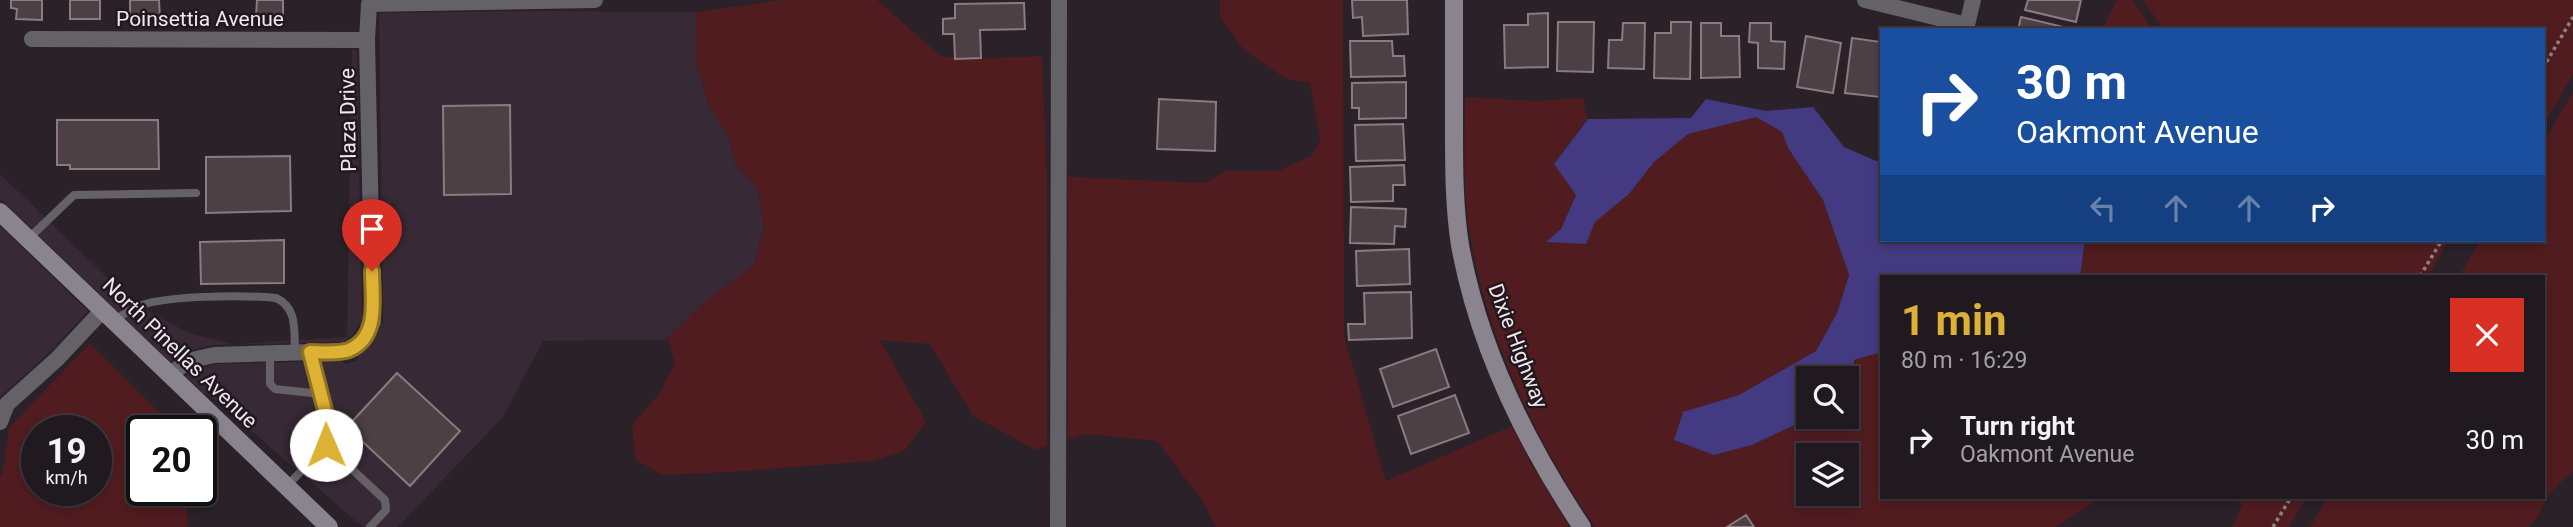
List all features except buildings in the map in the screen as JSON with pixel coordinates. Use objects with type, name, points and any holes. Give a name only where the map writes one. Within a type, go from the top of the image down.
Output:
[{"type":"street","name":"Plaza Drive","points":[[302,352],[347,351],[362,341],[373,323],[367,40],[369,4],[595,0]]},
{"type":"street","points":[[1058,527],[1059,0]]},
{"type":"street","name":"Dixie Highway","points":[[1454,0],[1454,185],[1460,243],[1474,308],[1505,386],[1540,457],[1582,527]]},
{"type":"street","points":[[1865,0],[1967,25],[1972,0]]},
{"type":"street","name":"Poinsettia Avenue","points":[[32,39],[367,40]]},
{"type":"street","name":"North Pinellas Avenue","points":[[0,212],[329,527]]},
{"type":"street","points":[[0,422],[7,404],[107,316]]},
{"type":"street","points":[[169,374],[192,360],[214,355],[302,352]]},
{"type":"lane","points":[[28,239],[74,195],[197,193]]},
{"type":"lane","points":[[107,316],[152,303],[195,298],[276,298],[284,302],[291,310],[302,352],[321,394],[328,422],[326,445],[286,486]]},
{"type":"lane","points":[[270,353],[270,384],[275,389],[321,394]]},
{"type":"lane","points":[[326,445],[385,500],[386,510],[370,527]]},
{"type":"path","points":[[2545,65],[2573,17]]},
{"type":"path","points":[[2421,275],[2441,242]]},
{"type":"path","points":[[2273,527],[2290,499]]},
{"type":"shaded area","points":[[781,0],[877,0],[941,56],[974,59],[1042,56],[1047,176],[1047,446],[1036,450],[973,416],[930,344],[880,340],[926,422],[904,451],[871,461],[662,475],[635,459],[632,425],[659,394],[675,363],[667,338],[704,303],[754,265],[764,227],[758,189],[735,164],[729,138],[709,104],[697,66],[696,12]]},
{"type":"shaded area","points":[[1220,0],[1343,0],[1344,336],[1386,481],[1512,426],[1530,462],[1570,527],[1216,527],[1201,499],[1157,441],[1086,434],[1068,439],[1068,177],[1206,183],[1225,171],[1278,171],[1311,156],[1320,141],[1310,83],[1286,79],[1244,50],[1220,17]]},
{"type":"shaded area","points":[[2117,0],[2133,0],[2152,28],[2103,28]]},
{"type":"shaded area","points":[[2143,0],[2573,0],[2573,74],[2545,123],[2545,28],[2163,28]]},
{"type":"shaded area","points":[[696,12],[697,66],[709,104],[729,138],[735,164],[758,189],[764,227],[754,265],[704,303],[665,340],[543,341],[503,417],[398,527],[363,527],[185,376],[196,369],[216,364],[342,361],[345,364],[358,360],[358,355],[371,346],[383,322],[379,13]]},
{"type":"shaded area","points":[[352,50],[357,50],[362,320],[353,335],[343,342],[214,345],[189,351],[170,362],[0,198],[0,174],[135,304],[191,334],[234,344],[347,337]]},
{"type":"shaded area","points":[[2573,91],[2573,471],[2549,494],[2538,517],[2528,527],[2310,527],[2327,499],[2545,499],[2545,275],[2460,275],[2480,242],[2545,242],[2545,140]]},
{"type":"shaded area","points":[[1465,97],[1535,101],[1583,98],[1587,119],[1554,164],[1576,194],[1561,229],[1547,241],[1595,222],[1629,194],[1654,162],[1688,134],[1756,117],[1782,132],[1788,148],[1823,200],[1849,275],[1837,313],[1816,351],[1739,395],[1683,412],[1674,440],[1715,455],[1752,445],[1796,424],[1796,429],[1859,429],[1859,366],[1854,366],[1854,360],[1880,352],[1880,499],[2098,499],[2056,527],[1595,527],[1553,461],[1518,390],[1490,316],[1468,222],[1465,186]]},
{"type":"shaded area","points":[[1706,99],[1766,111],[1813,107],[1844,147],[1880,163],[1880,242],[2085,242],[2080,275],[1880,275],[1880,352],[1854,360],[1854,366],[1796,366],[1796,424],[1752,445],[1714,455],[1674,440],[1683,412],[1739,395],[1816,351],[1837,313],[1849,275],[1823,200],[1788,148],[1782,132],[1756,117],[1688,134],[1654,162],[1629,194],[1595,222],[1586,244],[1546,242],[1561,229],[1576,195],[1554,164],[1588,119],[1691,118]]},
{"type":"shaded area","points":[[0,226],[88,311],[49,353],[0,397]]},
{"type":"shaded area","points":[[2085,242],[2448,242],[2429,275],[2080,275]]},
{"type":"shaded area","points":[[90,343],[162,415],[126,415],[126,506],[187,506],[188,527],[0,527],[2,476],[9,428],[21,415],[21,506],[112,506],[112,415],[21,415]]},
{"type":"shaded area","points":[[2236,499],[2305,499],[2289,527],[2232,527],[2242,504]]},
{"type":"route","points":[[326,445],[328,422],[310,352],[347,351],[362,341],[373,323],[372,271]]}]
